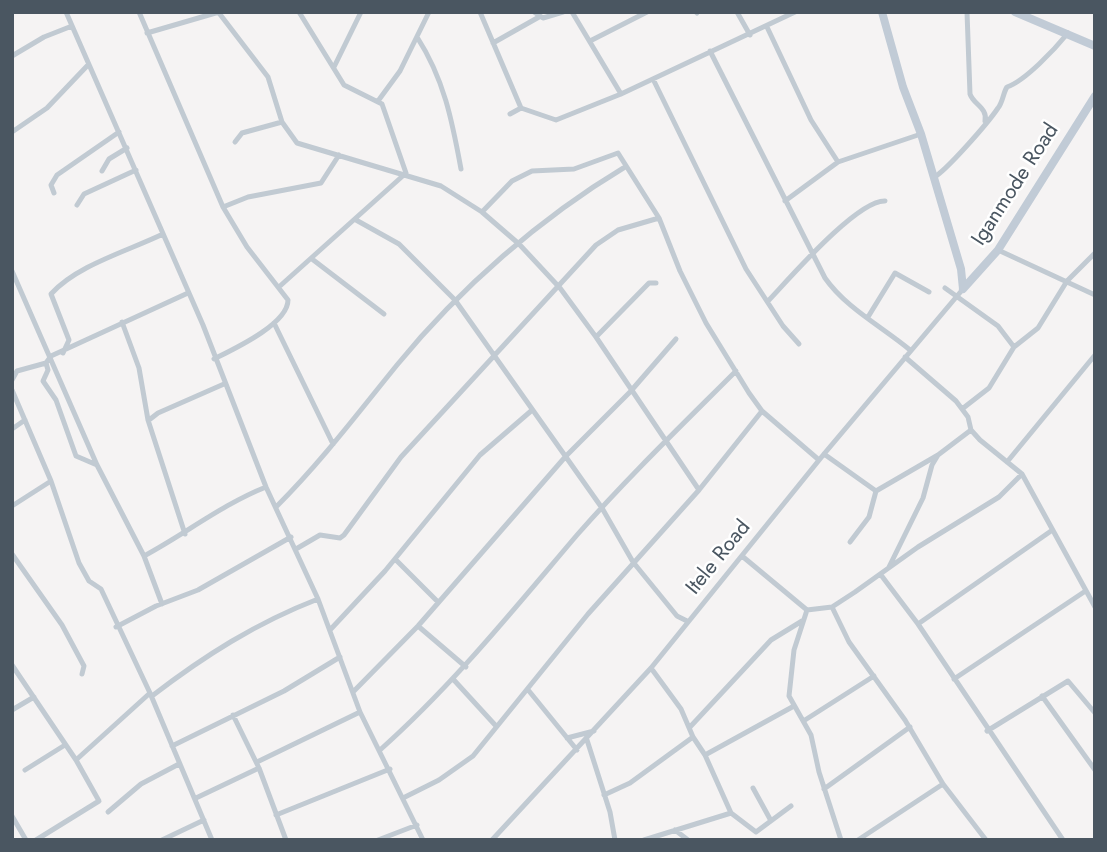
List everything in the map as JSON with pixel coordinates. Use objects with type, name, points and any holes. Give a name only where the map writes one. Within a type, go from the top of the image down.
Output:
[{"type":"street","points":[[66,12],[127,148],[267,487],[318,599],[360,712],[405,797],[423,840]]},
{"type":"street","points":[[139,12],[223,207],[247,247],[280,286],[288,307],[274,323],[214,359]]},
{"type":"street","points":[[299,12],[349,90],[378,101],[385,109],[393,141],[406,173]]},
{"type":"street","points":[[334,67],[361,12]]},
{"type":"street","points":[[378,101],[400,71],[429,12]]},
{"type":"street","points":[[480,12],[522,108]]},
{"type":"street","points":[[493,44],[537,15],[563,12]]},
{"type":"street","points":[[581,12],[573,14],[621,94]]},
{"type":"street","points":[[590,41],[647,12]]},
{"type":"street","points":[[737,12],[750,35]]},
{"type":"street","points":[[510,114],[522,108],[556,120],[621,94],[795,12]]},
{"type":"street","points":[[882,12],[903,88],[921,134],[961,270],[963,289]]},
{"type":"street","points":[[967,12],[970,94],[986,117],[984,124]]},
{"type":"street","points":[[1015,12],[1095,46]]},
{"type":"street","points":[[147,33],[219,13],[268,77],[282,122],[297,143],[406,173],[441,186],[482,212],[519,244],[560,288],[699,490]]},
{"type":"street","points":[[12,56],[44,37],[72,26]]},
{"type":"street","points":[[767,27],[811,120],[838,162]]},
{"type":"street","points":[[933,178],[943,173],[950,160],[999,107],[1007,87],[1018,83],[1037,62],[1052,54],[1068,33]]},
{"type":"street","points":[[417,37],[434,63],[446,92],[461,169]]},
{"type":"street","points":[[710,51],[785,201],[799,223],[810,254],[845,303],[869,317],[910,350]]},
{"type":"street","points":[[12,132],[47,108],[88,66]]},
{"type":"street","points":[[653,79],[746,269],[769,300],[783,326],[799,344]]},
{"type":"street","name":"Iganmode Road","points":[[963,289],[998,250],[1095,96]]},
{"type":"street","points":[[235,142],[242,133],[282,122]]},
{"type":"street","points":[[54,193],[51,185],[57,175],[119,132]]},
{"type":"street","points":[[785,201],[838,162],[921,134]]},
{"type":"street","points":[[102,171],[109,159],[127,148]]},
{"type":"street","points":[[482,212],[512,181],[537,169],[575,169],[618,153],[659,218],[680,271],[736,371],[762,411],[819,460]]},
{"type":"street","points":[[223,207],[248,197],[321,183],[339,155]]},
{"type":"street","points":[[277,506],[455,300],[573,198],[625,167]]},
{"type":"street","points":[[77,205],[84,194],[136,170]]},
{"type":"street","points":[[280,286],[406,173]]},
{"type":"street","points":[[769,300],[810,254],[856,215],[878,201],[885,201]]},
{"type":"street","points":[[296,549],[320,535],[340,538],[344,535],[401,457],[605,238],[618,230],[659,218]]},
{"type":"street","points":[[356,220],[398,244],[455,300],[602,508],[633,562],[685,624]]},
{"type":"street","points":[[63,353],[69,340],[51,295],[67,280],[163,234]]},
{"type":"street","points":[[998,250],[1095,295]]},
{"type":"street","points":[[962,409],[989,388],[1014,347],[1042,323],[1068,281],[1095,253]]},
{"type":"street","points":[[312,259],[384,314]]},
{"type":"street","points":[[961,270],[971,279]]},
{"type":"street","points":[[12,271],[97,465],[144,556],[162,604]]},
{"type":"street","points":[[869,317],[895,273],[929,292]]},
{"type":"street","points":[[596,337],[649,283],[656,283]]},
{"type":"street","points":[[945,288],[998,326],[1014,347]]},
{"type":"street","name":"Itele Road","points":[[492,840],[652,668],[819,460],[963,289]]},
{"type":"street","points":[[12,380],[17,371],[46,363],[51,356],[63,353],[122,322],[136,319],[188,293]]},
{"type":"street","points":[[122,322],[139,368],[148,420],[185,534]]},
{"type":"street","points":[[274,323],[333,444]]},
{"type":"street","points":[[353,692],[418,626],[566,456],[630,392],[676,339]]},
{"type":"street","points":[[1007,462],[1095,355]]},
{"type":"street","points":[[905,357],[936,381],[962,409],[971,430],[1022,474],[1043,509],[1051,531],[1084,592],[1093,600],[1095,607]]},
{"type":"street","points":[[46,363],[48,370],[43,381],[55,400],[76,456],[97,465]]},
{"type":"street","points":[[380,750],[420,715],[466,667],[602,508],[736,371]]},
{"type":"street","points":[[148,420],[224,384]]},
{"type":"street","points":[[12,390],[51,481],[79,563],[89,581],[101,589],[116,627],[151,695],[212,840]]},
{"type":"street","points":[[330,630],[395,559],[480,455],[531,411]]},
{"type":"street","points":[[405,797],[439,780],[473,756],[588,614],[699,490],[762,411]]},
{"type":"street","points":[[12,429],[25,421]]},
{"type":"street","points":[[850,542],[869,517],[876,491],[938,455],[971,430]]},
{"type":"street","points":[[824,454],[876,491]]},
{"type":"street","points":[[888,570],[923,498],[938,455]]},
{"type":"street","points":[[742,556],[807,610],[832,607],[926,542],[999,498],[1022,474]]},
{"type":"street","points":[[12,506],[51,481]]},
{"type":"street","points":[[144,556],[185,534],[236,500],[267,487]]},
{"type":"street","points":[[918,624],[1051,531]]},
{"type":"street","points":[[116,627],[198,590],[291,537]]},
{"type":"street","points":[[12,554],[62,625],[85,666],[82,674]]},
{"type":"street","points":[[395,559],[438,602]]},
{"type":"street","points":[[881,575],[918,624],[987,731],[1063,840]]},
{"type":"street","points":[[954,679],[1084,592]]},
{"type":"street","points":[[76,760],[151,695],[191,666],[257,625],[318,599]]},
{"type":"street","points":[[832,607],[849,642],[909,727],[943,784],[986,840]]},
{"type":"street","points":[[807,610],[794,650],[789,696],[805,720],[841,840]]},
{"type":"street","points":[[690,727],[771,640],[802,621]]},
{"type":"street","points":[[418,626],[466,667]]},
{"type":"street","points":[[172,746],[284,691],[340,657]]},
{"type":"street","points":[[12,665],[97,796],[97,805],[36,840]]},
{"type":"street","points":[[652,668],[690,727],[731,813],[756,832],[757,840]]},
{"type":"street","points":[[805,720],[874,676]]},
{"type":"street","points":[[453,679],[496,726]]},
{"type":"street","points":[[987,731],[1042,695],[1070,681],[1095,713]]},
{"type":"street","points":[[528,691],[578,750]]},
{"type":"street","points":[[1042,695],[1095,770]]},
{"type":"street","points":[[12,710],[34,697]]},
{"type":"street","points":[[705,755],[794,706]]},
{"type":"street","points":[[196,798],[360,712]]},
{"type":"street","points":[[233,715],[258,765],[286,840]]},
{"type":"street","points":[[824,789],[909,727]]},
{"type":"street","points":[[568,738],[594,731]]},
{"type":"street","points":[[604,795],[638,778],[672,750],[693,737]]},
{"type":"street","points":[[587,740],[615,840]]},
{"type":"street","points":[[25,770],[65,745]]},
{"type":"street","points":[[108,812],[141,784],[179,764]]},
{"type":"street","points":[[275,815],[390,769]]},
{"type":"street","points":[[858,840],[943,784]]},
{"type":"street","points":[[753,788],[770,819]]},
{"type":"street","points":[[756,832],[791,806]]},
{"type":"street","points":[[644,840],[731,813]]},
{"type":"street","points":[[12,816],[26,840]]},
{"type":"street","points":[[162,840],[204,820]]},
{"type":"street","points":[[378,840],[417,825]]},
{"type":"street","points":[[688,825],[688,839]]},
{"type":"street","points":[[675,830],[688,839]]},
{"type":"street","points":[[498,834],[506,840]]}]
